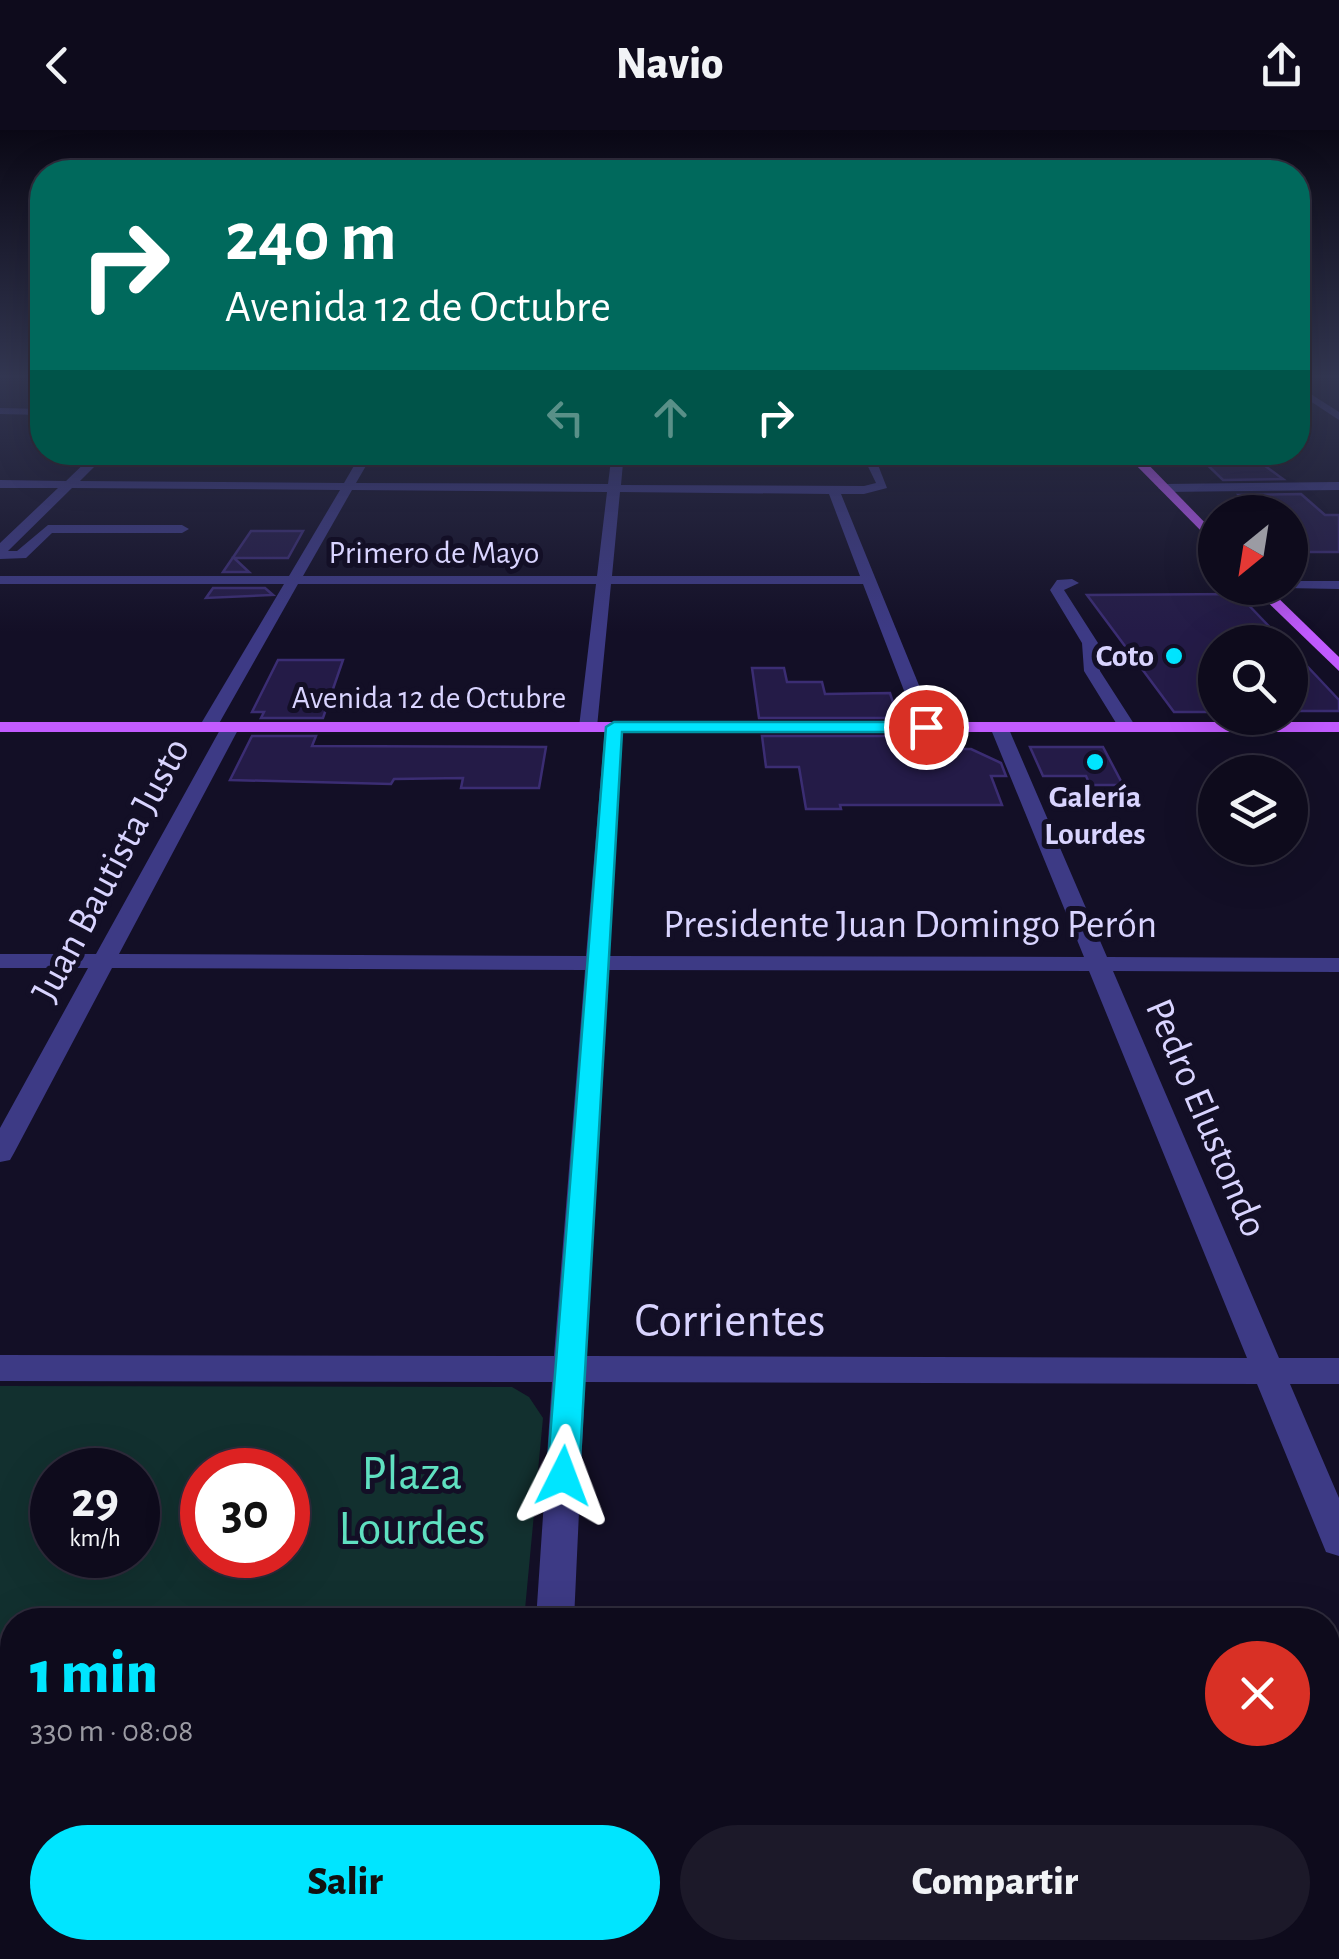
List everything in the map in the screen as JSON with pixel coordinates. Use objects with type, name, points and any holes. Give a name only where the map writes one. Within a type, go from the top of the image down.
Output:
[{"type":"main road","points":[[1142,465],[1198,523]]},
{"type":"main road","points":[[1277,605],[1339,666]]},
{"type":"main road","name":"Avenida 12 de Octubre","points":[[0,726],[1339,727]]},
{"type":"street","points":[[0,553],[89,465]]},
{"type":"street","name":"Juan Bautista Justo","points":[[0,1153],[104,961],[294,581],[360,465]]},
{"type":"street","points":[[556,1608],[568,1368],[598,962],[601,727],[617,465]]},
{"type":"street","points":[[0,484],[834,491],[882,485],[874,465]]},
{"type":"street","points":[[1164,488],[1339,486]]},
{"type":"street","points":[[834,491],[926,727]]},
{"type":"street","points":[[0,553],[22,555],[48,529],[182,529]]},
{"type":"street","name":"Primero de Mayo","points":[[0,580],[868,580]]},
{"type":"street","points":[[1072,583],[1062,583],[1058,590],[1090,644],[1092,671],[1127,727]]},
{"type":"street","points":[[1308,585],[1339,585]]},
{"type":"street","name":"Pedro Elustondo","points":[[999,727],[1339,1540]]},
{"type":"street","name":"Presidente Juan Domingo Perón","points":[[0,961],[1339,965]]},
{"type":"street","name":"Corrientes","points":[[0,1368],[1339,1371]]},
{"type":"green space","name":"Plaza Lourdes","points":[[0,1386],[512,1387],[529,1397],[543,1418],[525,1608],[0,1608]]},
{"type":"building","points":[[1207,465],[1264,465],[1283,479],[1223,480]]},
{"type":"building","points":[[1308,500],[1325,515],[1339,515],[1339,552],[1308,552]]},
{"type":"building","points":[[251,531],[303,531],[288,558],[234,558],[249,572],[223,572]]},
{"type":"building","points":[[213,588],[265,588],[273,595],[206,598]]},
{"type":"building","name":"Coto","points":[[1198,594],[1198,605],[1249,605],[1268,625],[1198,625],[1198,712],[1174,712],[1087,595]]},
{"type":"building","points":[[278,660],[343,660],[323,718],[261,718],[264,712],[252,712]]},
{"type":"building","points":[[1308,667],[1339,700],[1339,711],[1308,711]]},
{"type":"building","points":[[752,668],[784,668],[787,682],[822,682],[825,694],[890,693],[898,718],[759,718]]},
{"type":"building","points":[[252,736],[316,736],[312,746],[546,747],[539,788],[461,788],[463,778],[394,779],[391,784],[230,780]]},
{"type":"building","points":[[762,736],[904,736],[908,749],[971,749],[1001,763],[1006,776],[991,776],[1002,805],[840,805],[841,809],[806,809],[799,767],[766,767]]},
{"type":"building","points":[[1030,747],[1103,747],[1123,785],[1090,785],[1086,776],[1043,776]]},
{"type":"place","name":"Coto","points":[[1174,656]]},
{"type":"place","name":"Galería Lourdes","points":[[1095,762]]},
{"type":"route","points":[[563,1476],[614,727],[926,727]]}]
